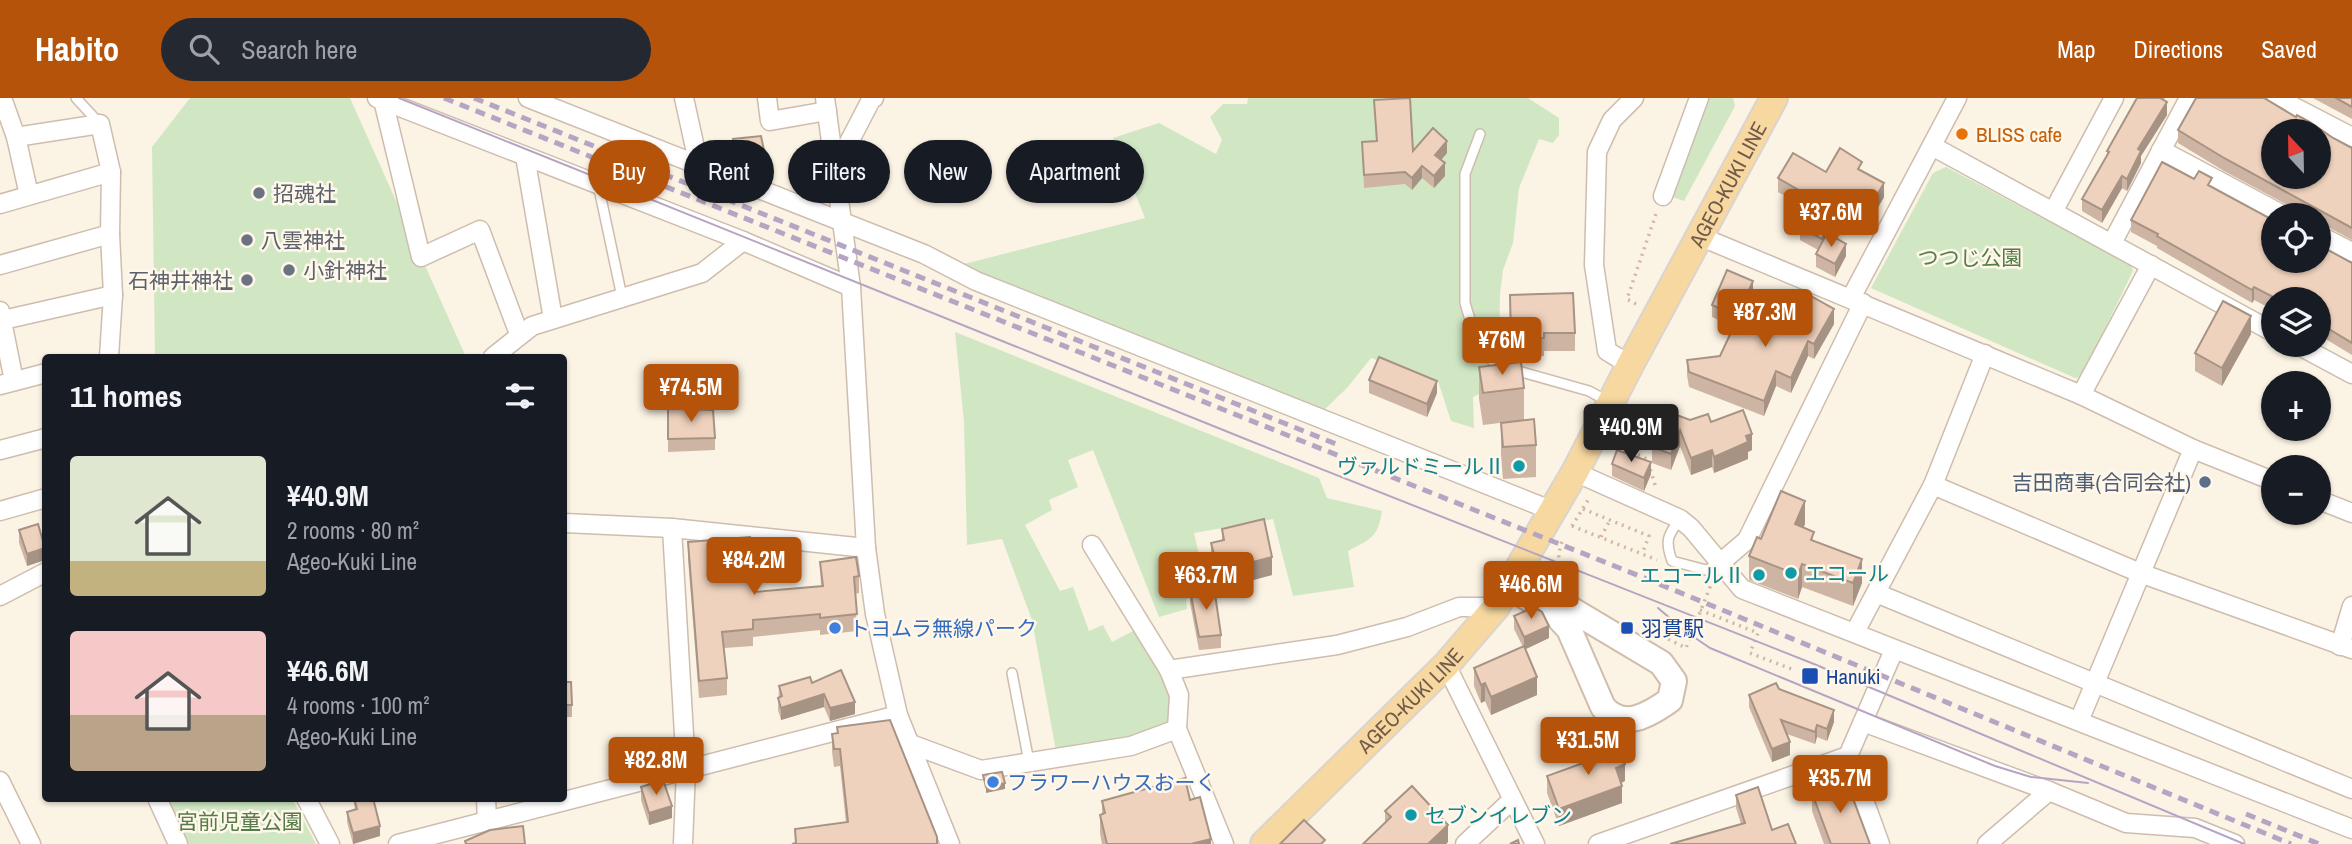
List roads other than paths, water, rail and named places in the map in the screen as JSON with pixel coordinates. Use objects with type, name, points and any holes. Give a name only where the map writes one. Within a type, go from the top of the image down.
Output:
[{"type":"main road","name":"AGEO-KUKI LINE","points":[[1264,844],[1446,665],[1496,607],[1513,581],[1563,519],[1576,472],[1630,365],[1774,98]]},
{"type":"street","points":[[2,98],[16,137],[29,195]]},
{"type":"street","points":[[528,98],[684,160]]},
{"type":"street","points":[[684,98],[693,140]]},
{"type":"street","points":[[767,98],[770,121],[826,104],[831,140]]},
{"type":"street","points":[[850,140],[874,98]]},
{"type":"street","points":[[1630,365],[1607,351],[1594,265],[1597,152],[1612,120],[1634,98]]},
{"type":"street","points":[[1662,196],[1699,98]]},
{"type":"street","points":[[1719,564],[1747,540],[1857,301],[1957,98]]},
{"type":"street","points":[[2053,212],[2114,98]]},
{"type":"street","points":[[2112,243],[2189,98]]},
{"type":"street","points":[[2277,98],[2352,137]]},
{"type":"street","points":[[380,99],[588,180]]},
{"type":"street","points":[[380,99],[421,257],[480,230],[519,334]]},
{"type":"street","points":[[16,137],[100,124],[111,172],[113,295],[107,354]]},
{"type":"street","points":[[1932,146],[2261,325]]},
{"type":"street","points":[[2161,150],[2261,203]]},
{"type":"street","points":[[525,156],[553,319]]},
{"type":"street","points":[[0,204],[111,172]]},
{"type":"street","points":[[774,196],[924,254],[988,286],[1563,519]]},
{"type":"street","points":[[646,203],[850,287]]},
{"type":"street","points":[[839,203],[850,287],[866,548],[875,614],[898,715],[950,844]]},
{"type":"street","points":[[0,265],[110,234]]},
{"type":"street","points":[[1699,236],[2081,395],[2193,449],[2261,476]]},
{"type":"street","points":[[496,354],[532,326],[702,273],[743,241]]},
{"type":"street","points":[[2331,242],[2352,253]]},
{"type":"street","points":[[2081,395],[2151,265]]},
{"type":"street","points":[[42,374],[7,383],[2,316],[113,295]]},
{"type":"street","points":[[1855,632],[1933,485],[1985,355]]},
{"type":"street","points":[[2320,357],[2352,374]]},
{"type":"street","points":[[0,450],[42,439]]},
{"type":"street","points":[[2079,721],[2193,449]]},
{"type":"street","points":[[1576,472],[1680,519],[1691,527],[1742,589],[2352,829]]},
{"type":"street","points":[[1933,485],[2140,573],[2346,647],[2352,606]]},
{"type":"street","points":[[0,511],[42,499]]},
{"type":"street","points":[[2331,505],[2352,513]]},
{"type":"street","points":[[567,523],[672,528],[866,548]]},
{"type":"street","points":[[672,528],[686,769],[683,844]]},
{"type":"street","points":[[1092,545],[1169,670],[1179,695],[1177,729],[1224,844]]},
{"type":"street","points":[[0,596],[42,574]]},
{"type":"street","points":[[1513,581],[1532,586],[1661,663],[1674,681],[1670,700],[1632,719],[1620,720],[1610,715],[1603,707],[1569,629],[1526,597],[1513,581]]},
{"type":"street","points":[[1876,593],[2352,789]]},
{"type":"street","points":[[1169,670],[1337,645],[1407,627],[1460,607],[1496,607]]},
{"type":"street","points":[[1585,664],[1607,649],[1628,644]]},
{"type":"street","points":[[1880,844],[1848,756],[1894,650]]},
{"type":"street","points":[[1446,665],[1535,844]]},
{"type":"street","points":[[567,800],[898,715]]},
{"type":"street","points":[[1863,722],[2049,791],[2126,823],[2195,828],[2217,840],[2235,844]]},
{"type":"street","points":[[908,743],[981,770],[1131,746],[1177,729]]},
{"type":"street","points":[[1598,844],[1848,756]]},
{"type":"street","points":[[0,781],[31,844]]},
{"type":"street","points":[[1987,844],[2049,791]]},
{"type":"street","points":[[1465,844],[1511,800]]},
{"type":"street","points":[[159,802],[178,844]]},
{"type":"street","points":[[308,802],[330,844]]},
{"type":"street","points":[[486,802],[487,821]]},
{"type":"street","points":[[398,844],[560,802]]},
{"type":"lane","points":[[76,98],[100,124]]},
{"type":"lane","points":[[1480,134],[1465,174],[1465,303],[1480,353],[1504,368],[1589,390],[1611,403]]},
{"type":"lane","points":[[602,203],[622,298]]},
{"type":"lane","points":[[1680,519],[1670,532],[1666,545],[1672,561],[1706,570],[1719,564]]},
{"type":"lane","points":[[1012,673],[1029,762]]},
{"type":"tram line","points":[[399,98],[1248,440],[1814,664],[2244,844]]},
{"type":"tram line","points":[[1658,608],[1710,648],[1995,766],[2031,777],[2088,783]]},
{"type":"railway","points":[[444,98],[1647,579],[2291,844]]},
{"type":"railway","points":[[474,98],[1341,446]]},
{"type":"railway","points":[[2246,814],[2319,844]]},
{"type":"place","name":"BLISS cafe","points":[[1962,134]]},
{"type":"place","name":"招魂社","points":[[259,193]]},
{"type":"place","name":"八雲神社","points":[[247,240]]},
{"type":"place","name":"小針神社","points":[[289,270]]},
{"type":"place","name":"石神井神社","points":[[247,280]]},
{"type":"place","name":"ヴァルドミールⅡ","points":[[1519,466]]},
{"type":"place","name":"吉田商事(合同会社)","points":[[2205,482]]},
{"type":"place","name":"エコール","points":[[1791,573]]},
{"type":"place","name":"エコールⅡ","points":[[1759,575]]},
{"type":"place","name":"トヨムラ無線パーク","points":[[835,628]]},
{"type":"place","name":"羽貫駅","points":[[1627,628]]},
{"type":"place","name":"Hanuki","points":[[1810,676]]},
{"type":"place","name":"フラワーハウスおーく","points":[[993,782]]},
{"type":"place","name":"セブンイレブン","points":[[1411,815]]},
{"type":"park label","name":"つつじ公園","points":[[1970,257]]},
{"type":"park label","name":"宮前児童公園","points":[[240,821]]}]
